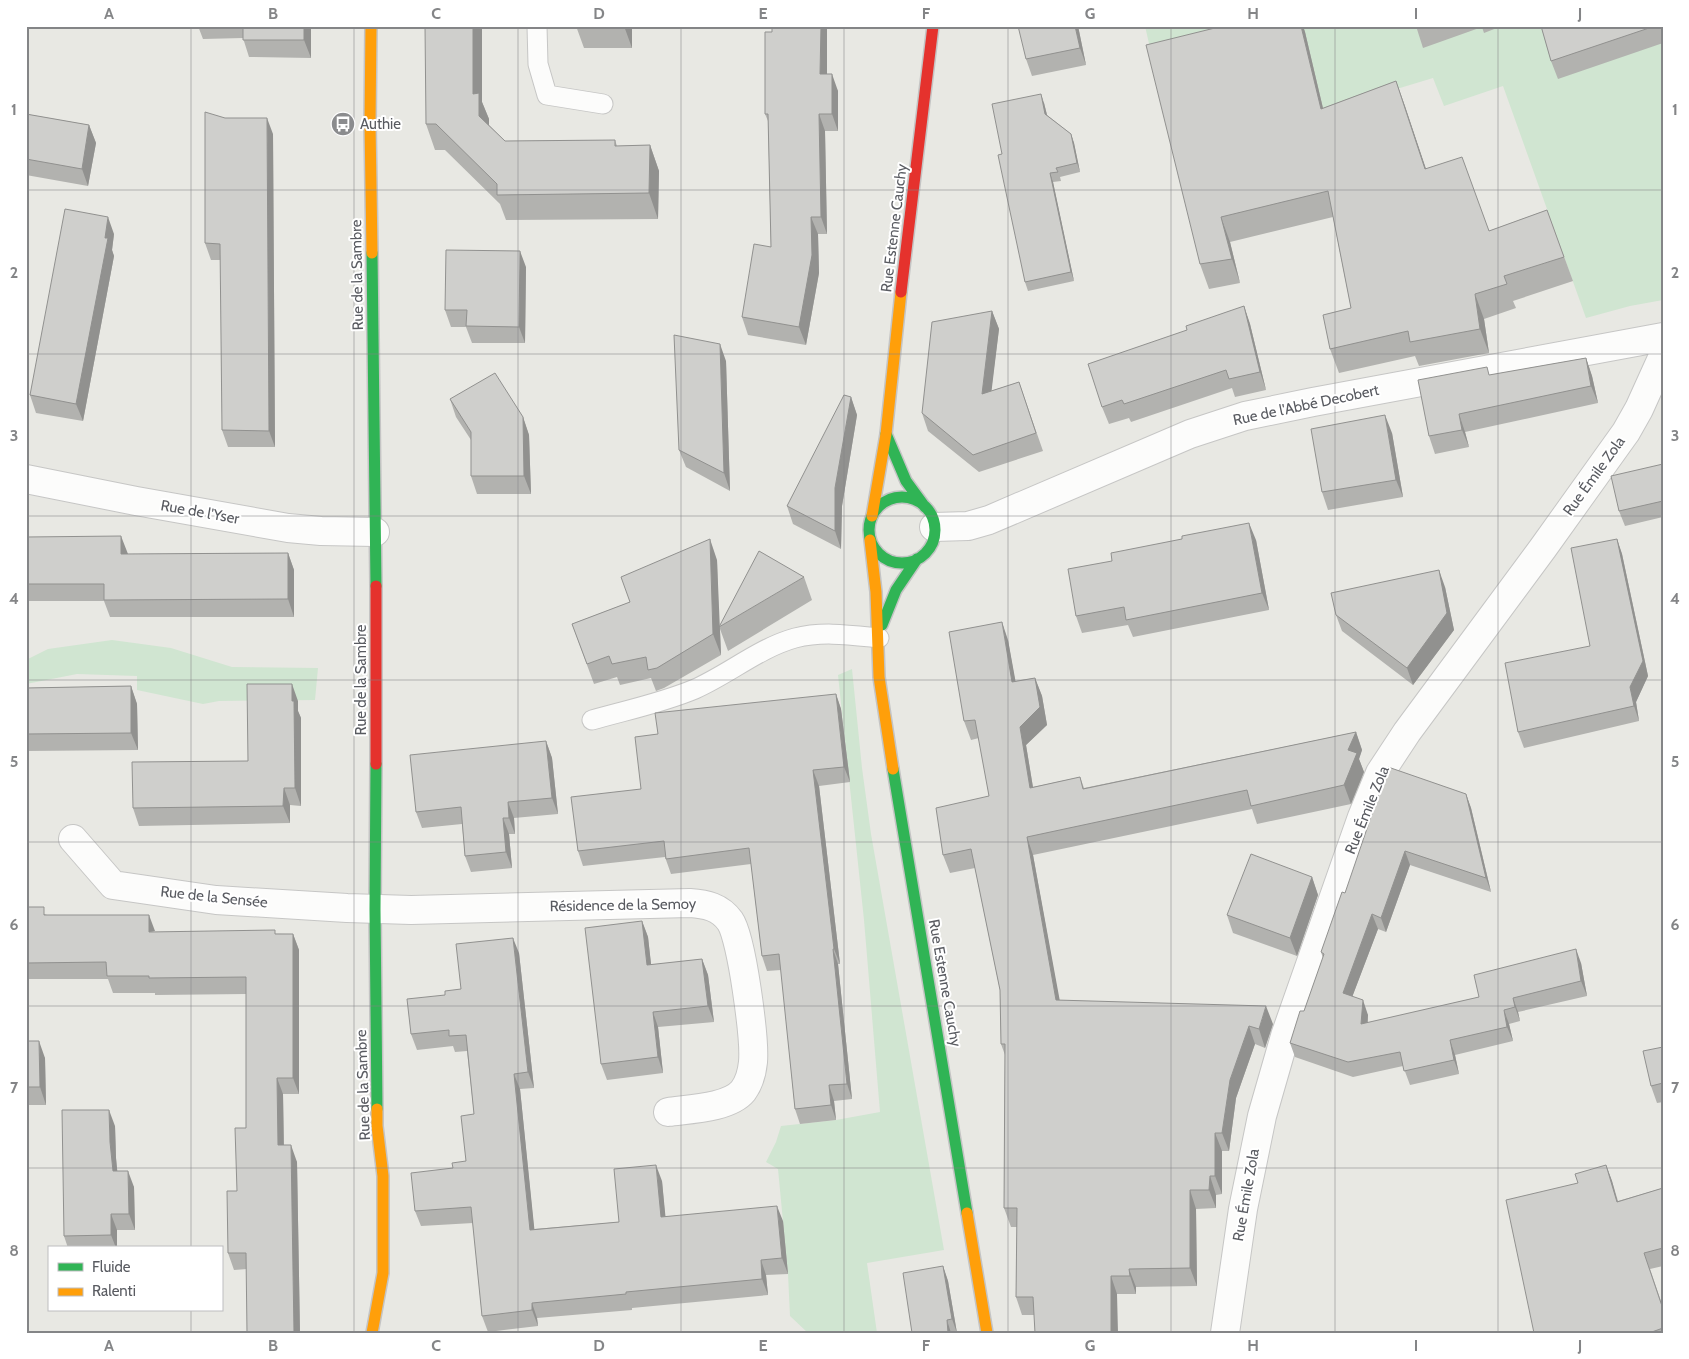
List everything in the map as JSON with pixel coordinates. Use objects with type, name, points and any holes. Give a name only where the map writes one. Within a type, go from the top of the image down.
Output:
[{"type":"main road","name":"Rue de la Sambre","points":[[371,26],[370,123],[377,683],[377,1126],[383,1176],[383,1273],[372,1333]]},
{"type":"main road","name":"Rue Estenne Cauchy","points":[[872,516],[886,434],[893,360],[933,26]]},
{"type":"main road","name":"Rue Estenne Cauchy","points":[[886,434],[906,481],[930,517]]},
{"type":"main road","points":[[893,498],[907,498],[921,504],[930,517],[933,538],[929,548],[917,559],[901,563],[890,561],[880,555],[870,540],[869,530],[872,516],[881,505],[893,498]]},
{"type":"main road","name":"Rue Estenne Cauchy","points":[[870,540],[876,586],[879,677],[882,700],[987,1333]]},
{"type":"main road","name":"Rue Estenne Cauchy","points":[[878,638],[892,596],[904,574],[917,559]]},
{"type":"street","name":"Rue de l'Abbé Decobert","points":[[930,517],[968,526],[989,520],[1190,434],[1245,416],[1663,338]]},
{"type":"street","name":"Rue Émile Zola","points":[[1225,1333],[1243,1209],[1262,1116],[1285,1036],[1362,817],[1380,773],[1407,732],[1626,432],[1639,409],[1663,356]]},
{"type":"street","name":"Rue de l'Yser","points":[[26,479],[288,528],[375,532]]},
{"type":"street","name":"Rue de la Sensée","points":[[73,839],[114,885],[216,900],[376,909]]},
{"type":"street","name":"Résidence de la Semoy","points":[[376,909],[411,910],[690,902],[705,904],[720,910],[730,921],[737,936],[741,957],[754,1048],[750,1080],[743,1092],[730,1102],[668,1112]]},
{"type":"lane","points":[[537,26],[538,64],[546,95],[603,104]]},
{"type":"lane","points":[[592,720],[643,706],[693,689],[714,680],[762,652],[794,639],[813,635],[833,634],[878,638]]},
{"type":"green space","points":[[1145,26],[1663,26],[1663,300],[1630,306],[1586,318],[1503,86],[1444,106],[1433,78],[1324,111],[1155,70]]},
{"type":"green space","points":[[112,640],[171,648],[232,667],[318,668],[315,700],[219,701],[203,704],[137,690],[137,676],[77,674],[26,684],[26,660],[48,649]]},
{"type":"green space","points":[[852,669],[871,834],[944,1250],[867,1263],[877,1333],[808,1333],[790,1316],[778,1169],[766,1162],[776,1142],[781,1126],[836,1120],[880,1112],[864,920],[838,675]]},
{"type":"building","points":[[243,26],[304,26],[304,40],[243,40]]},
{"type":"building","points":[[425,26],[473,26],[473,94],[479,93],[479,116],[505,141],[615,140],[615,146],[650,145],[649,193],[497,195],[497,184],[436,124],[426,124]]},
{"type":"building","points":[[772,26],[821,26],[820,74],[832,74],[832,114],[819,114],[821,217],[811,217],[812,255],[799,327],[742,317],[754,244],[771,247],[768,114],[765,114],[765,32],[772,32]]},
{"type":"building","points":[[1018,26],[1075,26],[1080,48],[1026,59]]},
{"type":"building","points":[[1223,26],[1301,26],[1321,109],[1396,81],[1425,169],[1462,157],[1489,231],[1547,210],[1564,257],[1504,276],[1507,284],[1475,294],[1480,329],[1410,342],[1408,331],[1330,349],[1323,315],[1351,308],[1328,191],[1221,217],[1232,259],[1200,264],[1146,45]]},
{"type":"building","points":[[1541,26],[1655,26],[1551,61]]},
{"type":"building","points":[[1041,94],[1045,114],[1071,134],[1077,163],[1056,168],[1058,172],[1050,173],[1071,272],[1025,282],[998,155],[1002,154],[992,104]]},
{"type":"building","points":[[205,112],[225,118],[267,118],[269,431],[222,430],[220,244],[205,243]]},
{"type":"building","points":[[26,114],[89,125],[82,169],[26,159]]},
{"type":"building","points":[[65,209],[108,217],[105,238],[108,238],[76,404],[30,395]]},
{"type":"building","points":[[446,250],[520,251],[519,327],[466,326],[467,310],[445,310]]},
{"type":"building","points":[[1244,306],[1260,372],[1229,379],[1226,370],[1124,404],[1122,400],[1102,407],[1088,364],[1187,330],[1186,326]]},
{"type":"building","points":[[992,311],[982,394],[1019,382],[1036,433],[973,455],[922,413],[932,322]]},
{"type":"building","points":[[674,335],[720,344],[724,473],[679,450]]},
{"type":"building","points":[[1586,358],[1591,386],[1459,414],[1462,430],[1429,436],[1418,380],[1487,367],[1489,375]]},
{"type":"building","points":[[495,373],[523,417],[524,476],[471,476],[471,432],[450,399]]},
{"type":"building","points":[[844,395],[851,397],[835,488],[835,531],[787,506]]},
{"type":"building","points":[[1385,415],[1396,480],[1322,492],[1311,429]]},
{"type":"building","points":[[1663,464],[1663,501],[1619,511],[1611,476]]},
{"type":"building","points":[[1249,523],[1262,593],[1126,620],[1124,607],[1076,616],[1068,569],[1112,561],[1111,553],[1182,539],[1182,536]]},
{"type":"building","points":[[121,536],[121,554],[288,553],[288,599],[104,600],[104,584],[26,584],[26,537]]},
{"type":"building","points":[[710,539],[713,634],[657,668],[648,670],[646,657],[612,664],[609,656],[587,664],[572,624],[630,602],[621,577]]},
{"type":"building","points":[[1617,539],[1643,661],[1630,687],[1634,706],[1518,732],[1505,663],[1590,646],[1571,548]]},
{"type":"building","points":[[759,551],[804,577],[719,627]]},
{"type":"building","points":[[1439,570],[1447,613],[1407,668],[1336,615],[1331,593]]},
{"type":"building","points":[[1002,622],[1012,682],[1035,678],[1040,707],[1020,727],[1030,788],[1080,777],[1083,789],[1356,732],[1348,750],[1357,753],[1344,785],[1251,806],[1247,790],[1027,837],[1056,1000],[1266,1006],[1259,1029],[1249,1026],[1230,1080],[1222,1133],[1215,1133],[1215,1176],[1210,1176],[1209,1190],[1190,1190],[1190,1268],[1129,1269],[1130,1276],[1111,1276],[1111,1333],[1035,1333],[1033,1297],[1016,1297],[1017,1208],[1004,1208],[1005,1044],[1001,1044],[1000,990],[971,849],[943,855],[936,808],[989,796],[975,720],[964,721],[949,632]]},
{"type":"building","points":[[247,684],[292,684],[292,701],[294,701],[295,788],[284,788],[283,806],[133,808],[132,762],[248,761]]},
{"type":"building","points":[[131,686],[131,733],[26,734],[26,688]]},
{"type":"building","points":[[836,694],[844,767],[813,770],[834,949],[847,1084],[829,1085],[831,1105],[795,1109],[779,954],[762,956],[749,848],[666,859],[664,841],[578,851],[571,797],[641,789],[635,737],[658,734],[655,713]]},
{"type":"building","points":[[546,741],[552,798],[508,802],[509,818],[503,818],[506,852],[465,856],[461,807],[416,812],[410,755]]},
{"type":"building","points":[[1388,767],[1466,794],[1486,878],[1405,851],[1381,918],[1372,914],[1343,993],[1363,1000],[1361,1024],[1479,997],[1474,975],[1576,949],[1581,981],[1513,998],[1515,1007],[1504,1010],[1507,1027],[1450,1040],[1454,1060],[1404,1071],[1400,1052],[1348,1062],[1290,1043],[1300,1011],[1304,1011],[1324,954],[1321,952],[1342,892],[1345,893]]},
{"type":"building","points":[[1251,854],[1312,877],[1290,938],[1227,915]]},
{"type":"building","points":[[26,907],[44,907],[44,915],[149,915],[149,932],[275,930],[275,934],[293,934],[293,1078],[277,1078],[278,1145],[291,1145],[294,1333],[247,1333],[246,1253],[228,1253],[227,1191],[237,1191],[235,1128],[246,1128],[246,977],[149,978],[149,976],[107,976],[106,962],[26,963]]},
{"type":"building","points":[[642,921],[647,965],[702,959],[708,1006],[653,1012],[658,1057],[601,1064],[585,928]]},
{"type":"building","points":[[513,938],[528,1072],[514,1074],[530,1230],[619,1222],[614,1169],[656,1165],[661,1217],[777,1206],[782,1258],[761,1260],[762,1279],[532,1303],[532,1310],[482,1316],[471,1207],[415,1211],[411,1173],[453,1168],[452,1163],[466,1161],[461,1116],[474,1114],[466,1035],[449,1036],[449,1030],[411,1034],[407,999],[445,995],[445,991],[461,989],[456,944]]},
{"type":"building","points":[[26,1041],[39,1041],[40,1087],[26,1087]]},
{"type":"building","points":[[1663,1047],[1663,1083],[1651,1086],[1643,1051]]},
{"type":"building","points":[[62,1110],[109,1110],[113,1171],[128,1171],[129,1214],[111,1214],[111,1235],[64,1236]]},
{"type":"building","points":[[1606,1165],[1617,1202],[1663,1188],[1663,1248],[1644,1253],[1663,1309],[1663,1328],[1649,1333],[1534,1333],[1506,1200],[1578,1183],[1575,1174]]},
{"type":"building","points":[[943,1266],[952,1319],[947,1320],[948,1333],[912,1333],[903,1273]]},
{"type":"traffic: fast","points":[[372,253],[376,586]]},
{"type":"traffic: fast","points":[[886,434],[906,481],[925,507]]},
{"type":"traffic: fast","points":[[902,497],[915,500],[925,507],[932,517],[935,530],[932,543],[925,553],[915,560],[902,563],[889,560],[879,553],[872,543],[869,530],[872,517],[879,507],[889,500],[902,497]]},
{"type":"traffic: fast","points":[[882,625],[896,590],[917,559]]},
{"type":"traffic: fast","points":[[376,764],[377,1109]]},
{"type":"traffic: fast","points":[[893,769],[967,1213]]},
{"type":"traffic: slow","points":[[371,26],[372,253]]},
{"type":"traffic: slow","points":[[872,516],[886,434],[901,292]]},
{"type":"traffic: slow","points":[[870,540],[876,592],[879,677],[893,769]]},
{"type":"traffic: slow","points":[[372,1333],[383,1273],[383,1176],[377,1126],[377,1109]]},
{"type":"traffic: slow","points":[[967,1213],[987,1333]]},
{"type":"traffic: jam","points":[[901,292],[933,26]]},
{"type":"traffic: jam","points":[[376,586],[376,764]]},
{"type":"place","name":"Authie","points":[[343,124]]}]
